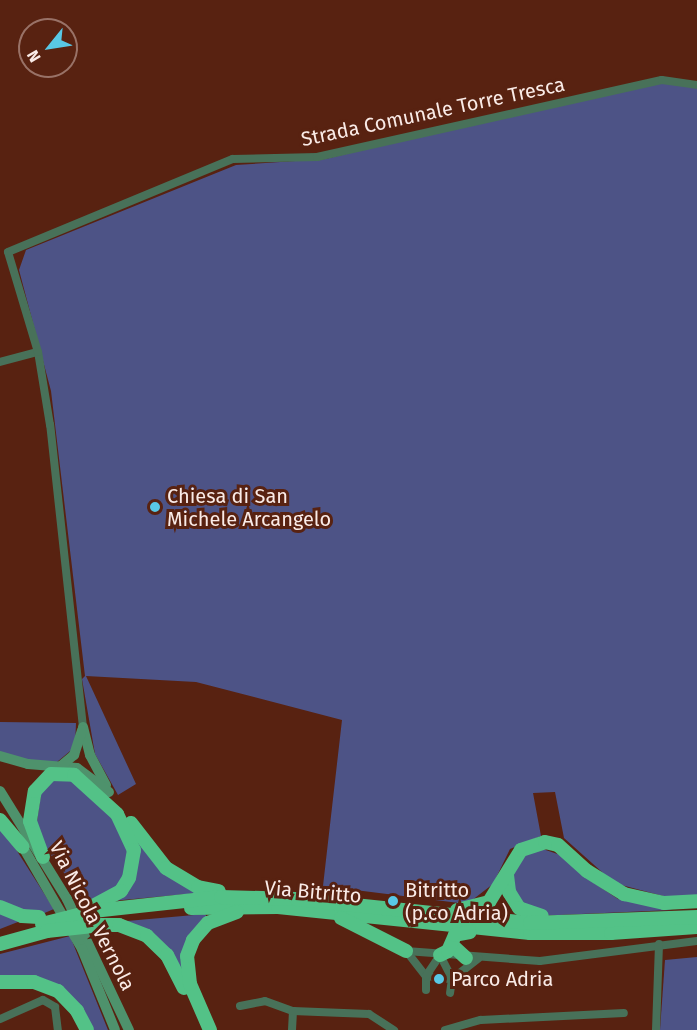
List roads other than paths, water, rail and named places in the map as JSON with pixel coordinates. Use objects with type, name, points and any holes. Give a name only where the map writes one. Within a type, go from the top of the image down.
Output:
[{"type":"highway","points":[[43,857],[30,821],[35,791],[51,774],[74,775],[117,814],[134,850],[129,879],[120,891],[94,915],[135,930],[158,945],[175,968],[203,1030]]},
{"type":"highway","points":[[109,792],[157,859],[185,881],[215,891],[313,894],[339,903]]},
{"type":"highway","points":[[0,820],[23,847]]},
{"type":"highway","points":[[423,912],[435,907],[478,907],[496,895],[521,850],[545,842],[558,845],[587,871],[624,894],[664,903],[697,901]]},
{"type":"highway","points":[[507,872],[513,901],[536,916],[658,920]]},
{"type":"highway","name":"Via Bitritto","points":[[0,934],[94,915],[221,897],[339,903],[530,923],[697,917]]},
{"type":"highway","points":[[0,907],[43,924]]},
{"type":"highway","points":[[210,1030],[186,971],[193,940],[219,916],[278,907],[293,913],[348,920],[406,951]]},
{"type":"highway","name":"Via Bitritto","points":[[0,945],[43,924],[66,916],[195,908],[278,907],[548,933],[697,927]]},
{"type":"highway","points":[[440,955],[452,945],[455,935],[463,932],[513,936],[548,933]]},
{"type":"highway","points":[[452,945],[473,958]]},
{"type":"highway","points":[[0,982],[34,981],[58,991],[77,1011],[87,1030]]},
{"type":"highway","points":[[0,989],[33,988],[54,996],[67,1008],[80,1030]]},
{"type":"main road","points":[[62,765],[74,755],[83,727]]},
{"type":"main road","points":[[83,727],[90,755],[109,792]]},
{"type":"main road","points":[[0,756],[42,766],[62,765],[77,768],[109,792]]},
{"type":"main road","name":"Via Nicola Vernola","points":[[0,791],[43,857],[92,945],[129,1030]]},
{"type":"main road","name":"Via Nicola Vernola","points":[[0,812],[82,949],[116,1030]]},
{"type":"street","name":"Strada Comunale Torre Tresca","points":[[38,352],[9,252],[233,159],[316,157],[662,80],[697,85]]},
{"type":"street","points":[[0,362],[38,352],[83,727]]},
{"type":"street","points":[[406,951],[473,958],[540,961],[659,944],[697,941]]},
{"type":"street","points":[[656,1030],[659,944]]},
{"type":"street","points":[[406,951],[426,976],[452,979]]},
{"type":"street","points":[[426,990],[426,976],[440,955]]},
{"type":"street","points":[[440,955],[452,979],[450,993]]},
{"type":"street","points":[[452,979],[473,958]]},
{"type":"street","points":[[0,1019],[43,1000],[55,1008],[58,1030]]},
{"type":"street","points":[[240,1006],[265,1001],[294,1011],[369,1014],[394,1030]]},
{"type":"street","points":[[292,1030],[294,1011]]},
{"type":"street","points":[[446,1030],[481,1020],[624,1013]]},
{"type":"place","name":"Chiesa di San Michele Arcangelo","points":[[155,507]]},
{"type":"place","name":"Bitritto (p.co Adria)","points":[[393,901]]},
{"type":"place","name":"Parco Adria","points":[[439,979]]}]
